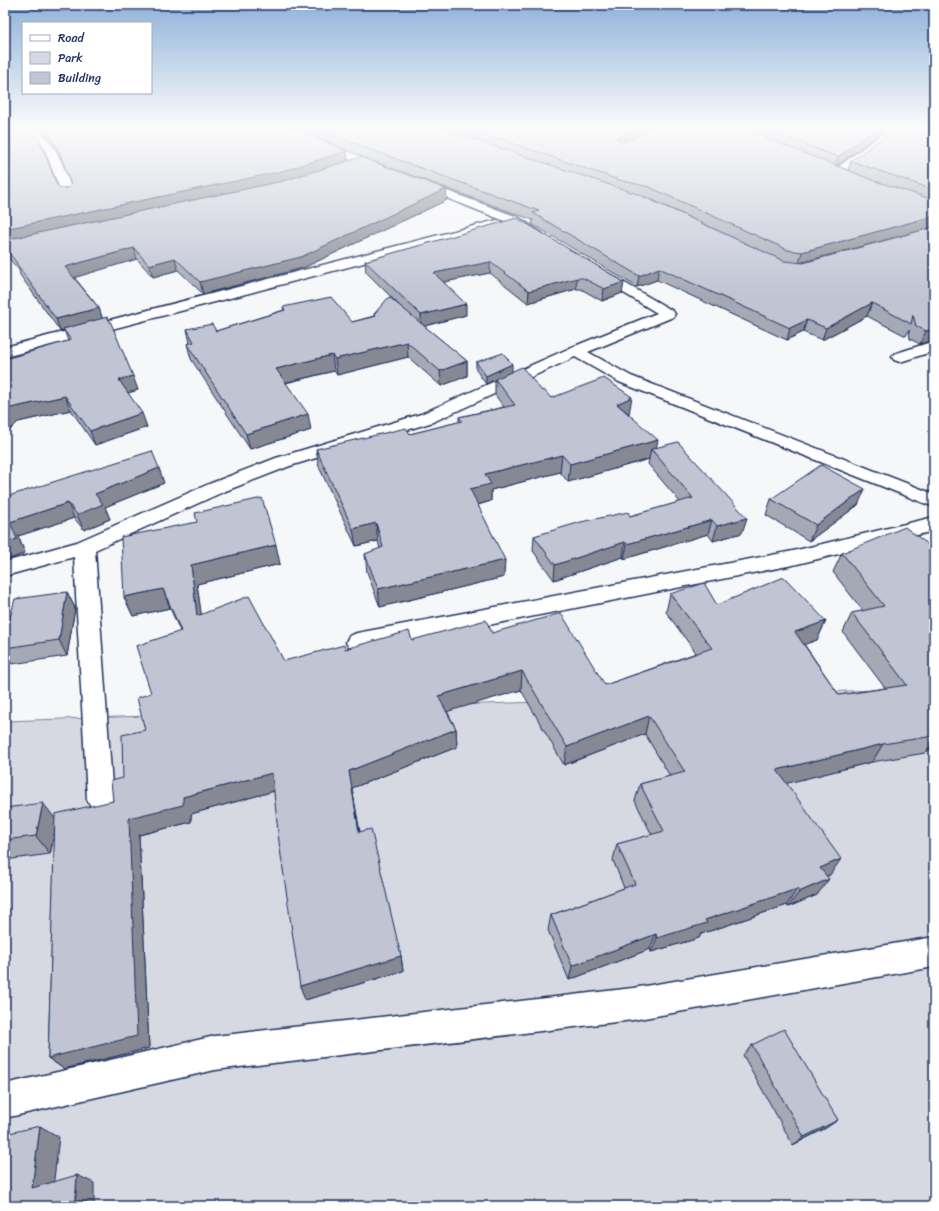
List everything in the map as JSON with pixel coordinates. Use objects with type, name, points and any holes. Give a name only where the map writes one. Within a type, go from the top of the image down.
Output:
[{"type":"street","points":[[64,184],[68,194]]},
{"type":"street","points":[[419,184],[514,220],[548,240]]},
{"type":"street","points":[[5,352],[514,220]]},
{"type":"street","points":[[5,569],[84,547],[216,488],[284,462],[427,418],[576,351],[668,314],[588,265]]},
{"type":"street","points":[[900,357],[934,346]]},
{"type":"street","points":[[576,351],[625,379],[934,502]]},
{"type":"street","points":[[357,642],[793,558],[934,524]]},
{"type":"street","points":[[84,547],[100,799]]},
{"type":"street","points":[[5,1101],[214,1053],[633,1004],[934,952]]},
{"type":"green space","points":[[934,688],[934,1206],[5,1206],[5,721]]},
{"type":"building","points":[[5,184],[56,184],[60,188],[68,188],[70,184],[224,184],[5,229]]},
{"type":"building","points":[[271,184],[431,184],[446,189],[301,257],[200,282],[175,258],[149,265],[134,248],[65,267],[99,308],[56,319],[5,248],[5,240]]},
{"type":"building","points":[[464,184],[606,184],[640,195],[784,261],[803,263],[934,227],[934,329],[926,331],[916,326],[913,315],[911,324],[872,303],[826,328],[807,320],[790,328],[659,268],[639,276],[533,213],[539,211]]},
{"type":"building","points":[[634,184],[883,184],[934,200],[934,216],[802,252],[788,250],[649,187]]},
{"type":"building","points":[[915,184],[934,184],[934,190]]},
{"type":"building","points":[[517,218],[624,282],[604,289],[583,278],[577,278],[529,291],[490,262],[434,273],[466,304],[421,315],[365,261]]},
{"type":"building","points":[[331,297],[352,322],[376,316],[374,314],[389,297],[467,361],[440,371],[407,342],[335,359],[332,355],[276,369],[308,414],[246,434],[187,344],[194,342],[187,329],[212,324],[216,331],[285,310],[283,307]]},
{"type":"building","points":[[107,317],[111,323],[133,376],[119,380],[142,413],[90,431],[65,396],[11,408],[5,414],[5,386],[8,385],[5,378],[5,359],[71,340],[63,329]]},
{"type":"building","points":[[503,353],[512,364],[486,376],[476,362]]},
{"type":"building","points":[[522,367],[542,391],[544,390],[551,398],[604,378],[632,397],[617,404],[658,440],[570,464],[562,455],[485,474],[491,484],[470,489],[505,560],[378,589],[365,554],[383,547],[376,523],[353,529],[316,449],[406,428],[410,434],[462,421],[459,417],[515,405],[495,379]]},
{"type":"building","points":[[678,442],[747,518],[717,526],[712,520],[627,544],[625,542],[555,565],[534,536],[581,522],[628,512],[630,516],[693,498],[651,449]]},
{"type":"building","points":[[152,451],[159,468],[95,494],[103,504],[77,515],[68,503],[10,522],[17,539],[5,543],[5,497]]},
{"type":"building","points":[[821,465],[865,489],[816,525],[771,499]]},
{"type":"building","points":[[262,498],[276,545],[191,565],[197,616],[249,596],[284,661],[344,645],[345,649],[409,631],[412,640],[486,620],[492,633],[561,613],[605,685],[712,648],[670,594],[704,583],[717,605],[784,577],[826,621],[795,632],[839,695],[907,685],[852,613],[884,606],[842,553],[905,527],[934,549],[934,736],[883,744],[777,770],[841,859],[820,868],[829,879],[799,892],[797,889],[705,920],[707,923],[657,938],[656,934],[572,966],[551,915],[635,884],[617,844],[664,831],[640,784],[685,772],[649,716],[567,747],[522,671],[438,696],[456,729],[349,771],[359,832],[371,829],[401,956],[300,986],[279,842],[272,773],[183,797],[183,805],[129,818],[137,1036],[48,1058],[55,814],[113,801],[111,781],[123,778],[122,735],[145,730],[137,698],[151,693],[136,646],[181,631],[163,589],[124,597],[121,537],[197,522],[195,513]]},
{"type":"building","points":[[67,592],[59,640],[5,648],[5,636],[15,599]]},
{"type":"building","points":[[43,803],[36,836],[5,840],[5,808]]},
{"type":"building","points":[[784,1029],[838,1120],[804,1137],[752,1045]]},
{"type":"building","points":[[40,1126],[32,1188],[77,1175],[75,1206],[5,1206],[5,1134]]}]
